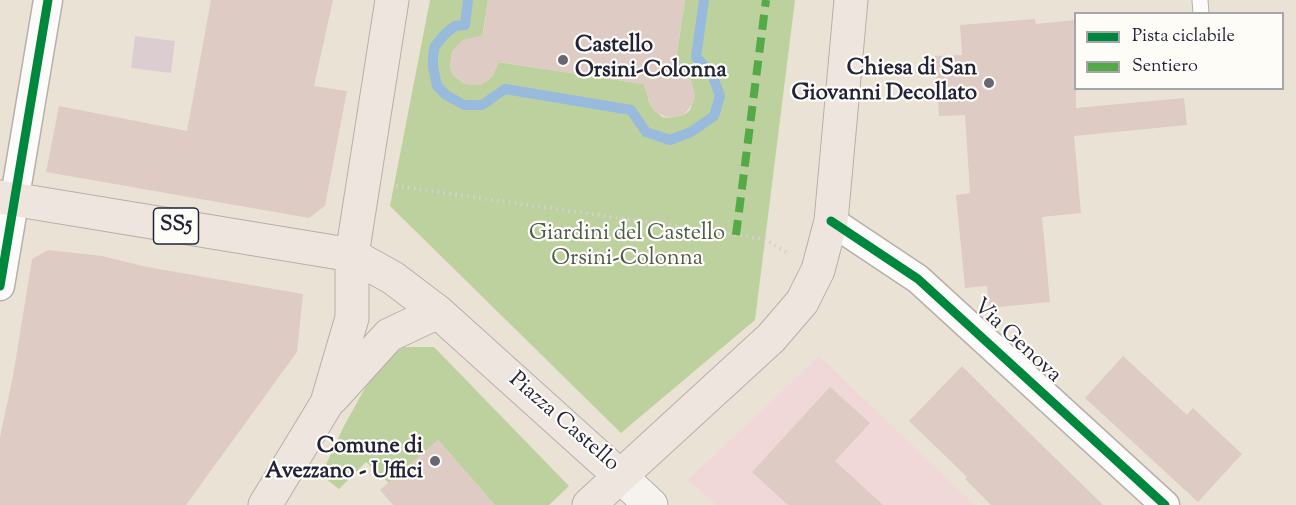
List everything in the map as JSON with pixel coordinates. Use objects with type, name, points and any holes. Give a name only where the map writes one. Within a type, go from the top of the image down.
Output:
[{"type":"main road","points":[[327,403],[352,318],[352,255],[392,0]]},
{"type":"main road","name":"Piazza Castello","points":[[352,255],[393,278],[438,312],[620,476],[771,338],[802,302],[818,270],[831,221],[857,1]]},
{"type":"main road","name":"SS5","points":[[7,198],[352,255]]},
{"type":"main road","points":[[265,505],[327,403],[389,335],[438,312]]},
{"type":"main road","points":[[589,505],[620,476],[651,505]]},
{"type":"street","points":[[0,286],[7,198],[24,154],[48,0]]},
{"type":"street","name":"Via Genova","points":[[831,221],[918,279],[1165,505]]},
{"type":"path","points":[[361,197],[383,202],[386,185],[765,239],[818,270]]},
{"type":"shaded area","points":[[135,36],[175,41],[171,73],[131,68]]},
{"type":"shaded area","points":[[819,356],[975,505],[716,505],[688,480]]},
{"type":"green space","name":"Giardini del Castello Orsini-Colonna","points":[[430,0],[488,0],[482,39],[463,40],[452,52],[450,67],[453,75],[465,84],[480,85],[487,81],[493,76],[498,62],[650,85],[648,99],[651,106],[662,117],[669,118],[684,115],[690,110],[695,96],[691,80],[674,72],[685,0],[795,0],[755,320],[621,433],[390,206]]},
{"type":"green space","points":[[403,347],[434,347],[569,486],[549,505],[495,505],[438,440],[389,483],[366,462],[339,489],[321,475],[344,426],[375,370]]},
{"type":"building","points":[[211,0],[333,0],[314,86],[347,91],[325,206],[309,218],[46,172],[59,106],[187,131]]},
{"type":"building","name":"Castello Orsini-Colonna","points":[[488,0],[685,0],[675,67],[691,80],[695,96],[693,103],[684,115],[669,118],[655,112],[643,84],[499,62],[493,76],[487,81],[480,85],[465,84],[453,75],[450,67],[452,51],[463,40],[483,35]]},
{"type":"building","points":[[1035,19],[1036,24],[1074,20],[1076,108],[1184,98],[1187,125],[1074,136],[1081,213],[1042,217],[1050,302],[989,308],[987,286],[965,288],[956,195],[970,193],[965,115],[939,116],[935,56],[962,55],[960,25]]},
{"type":"building","points":[[48,250],[102,256],[147,267],[303,294],[297,352],[186,505],[0,505],[0,437],[13,376],[32,259]]},
{"type":"building","points":[[1123,356],[1187,415],[1193,408],[1242,454],[1198,502],[1085,398]]},
{"type":"building","points":[[962,366],[1103,505],[991,505],[965,479],[967,477],[909,421]]},
{"type":"building","points":[[830,387],[870,423],[835,461],[883,505],[788,505],[752,472]]},
{"type":"building","name":"Comune di Avezzano - Uffici","points":[[438,440],[495,505],[393,505],[380,490]]},
{"type":"waterway","points":[[468,0],[465,25],[455,26],[435,46],[433,67],[437,86],[446,95],[464,105],[482,105],[505,89],[631,110],[646,132],[670,140],[691,132],[714,116],[720,96],[712,74],[696,57],[704,0]]},
{"type":"marked path","points":[[736,235],[766,0]]},
{"type":"cycle path","points":[[0,286],[48,0]]},
{"type":"cycle path","points":[[831,221],[918,279],[1165,505]]},
{"type":"place","name":"Castello Orsini-Colonna","points":[[563,60]]},
{"type":"place","name":"Chiesa di San Giovanni Decollato","points":[[989,83]]},
{"type":"place","name":"Comune di Avezzano - Uffici","points":[[435,461]]}]
